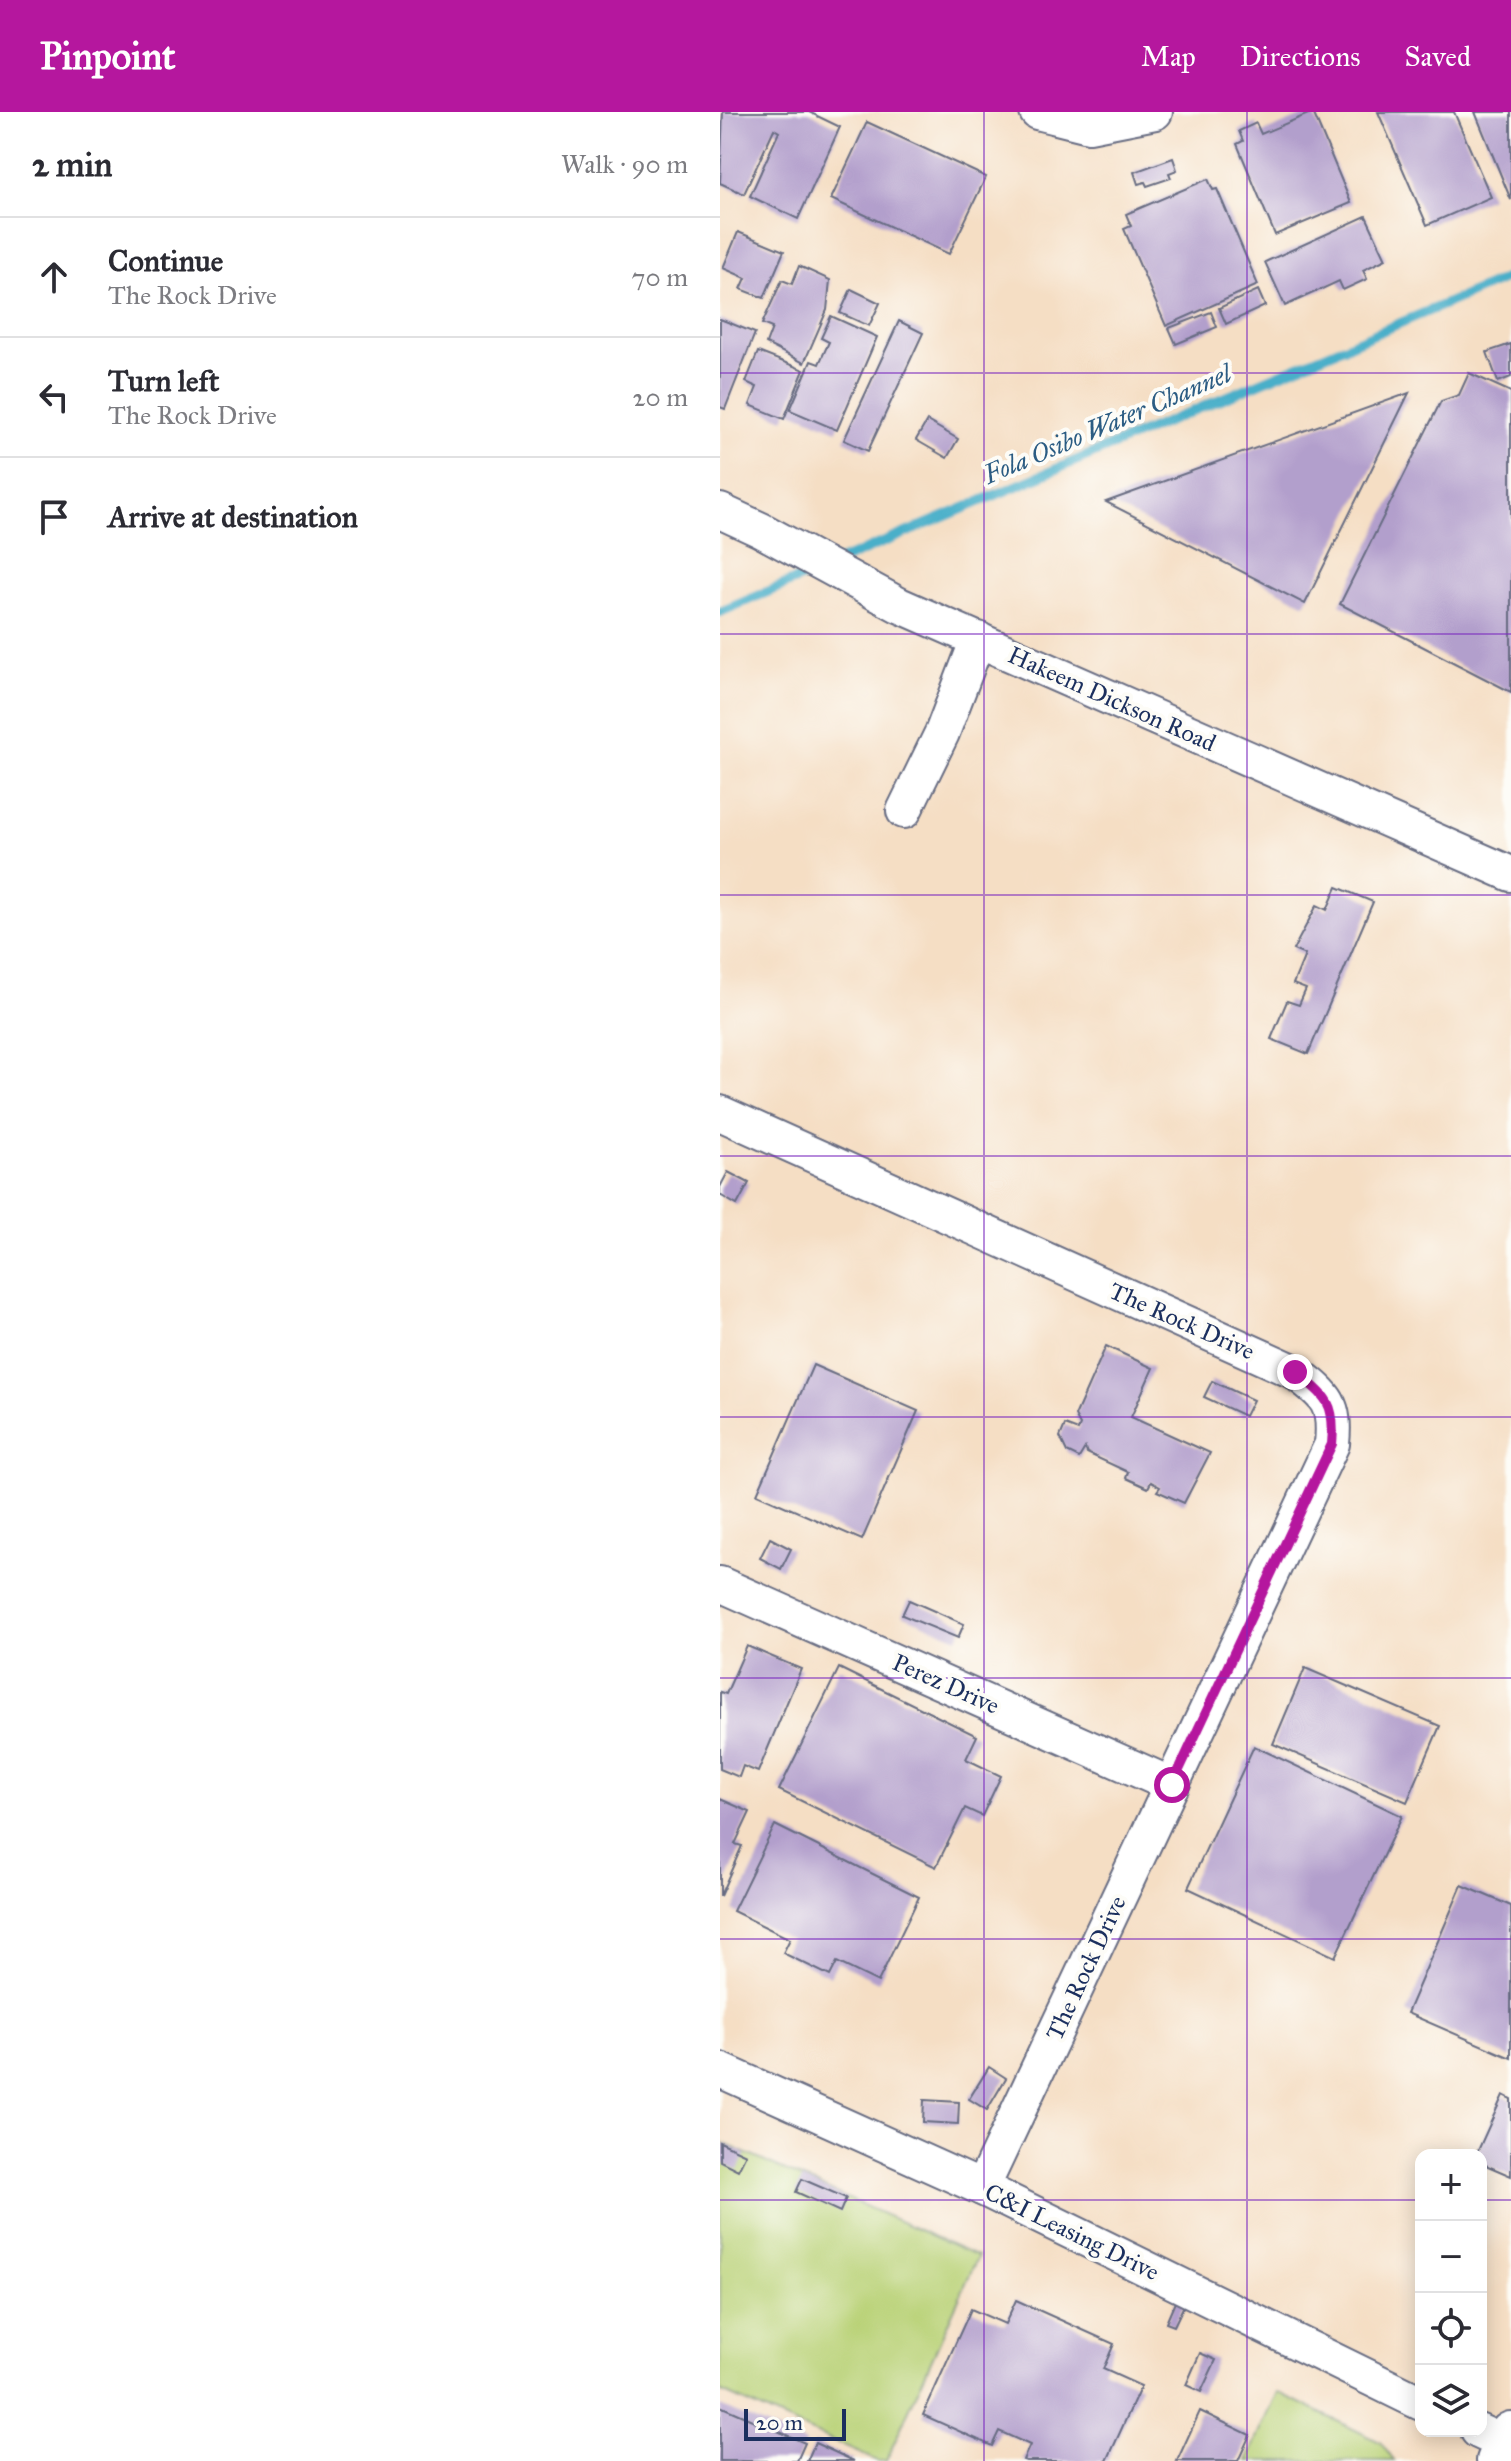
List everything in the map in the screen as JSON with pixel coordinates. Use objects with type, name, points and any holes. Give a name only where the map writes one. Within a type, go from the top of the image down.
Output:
[{"type":"street","points":[[1037,112],[1089,125],[1155,112]]},
{"type":"street","name":"Hakeem Dickson Road","points":[[720,511],[899,605],[1511,874]]},
{"type":"street","points":[[904,811],[942,733],[978,639]]},
{"type":"street","name":"The Rock Drive","points":[[720,1113],[1295,1372],[1324,1395],[1334,1416],[1332,1444],[982,2188]]},
{"type":"street","name":"Perez Drive","points":[[720,1584],[1172,1785]]},
{"type":"street","name":"C&I Leasing Drive","points":[[720,2070],[982,2188],[1415,2400]]},
{"type":"green space","points":[[720,2142],[978,2256],[886,2461],[877,2461],[720,2391]]},
{"type":"green space","points":[[1278,2392],[1380,2442],[1394,2461],[1247,2461]]},
{"type":"building","points":[[723,112],[809,112],[840,127],[798,219],[750,196],[779,132],[774,129],[744,194],[720,183]]},
{"type":"building","points":[[1313,112],[1351,203],[1275,235],[1237,144],[1243,141],[1239,131],[1256,123],[1261,134]]},
{"type":"building","points":[[1378,112],[1454,112],[1491,197],[1427,225]]},
{"type":"building","points":[[1475,112],[1511,112],[1511,200]]},
{"type":"building","points":[[867,122],[986,177],[949,254],[831,199]]},
{"type":"building","points":[[1173,158],[1177,170],[1169,173],[1171,178],[1147,186],[1145,182],[1138,184],[1134,172]]},
{"type":"building","points":[[1208,179],[1213,190],[1217,189],[1258,285],[1166,326],[1124,229],[1131,226],[1126,214]]},
{"type":"building","points":[[1366,216],[1386,259],[1363,270],[1367,279],[1343,290],[1339,281],[1285,306],[1265,262]]},
{"type":"building","points":[[738,232],[784,251],[764,298],[741,289],[746,278],[723,268]]},
{"type":"building","points":[[799,266],[830,280],[827,310],[804,363],[766,344],[772,328],[762,324],[782,280],[792,284]]},
{"type":"building","points":[[851,289],[880,303],[869,326],[840,313]]},
{"type":"building","points":[[1258,290],[1265,306],[1226,324],[1219,308]]},
{"type":"building","points":[[1211,312],[1217,327],[1176,344],[1169,328]]},
{"type":"building","points":[[831,316],[877,337],[837,430],[790,410],[811,361],[819,364],[829,342],[821,338]]},
{"type":"building","points":[[720,319],[755,333],[725,409],[720,407]]},
{"type":"building","points":[[899,321],[923,333],[868,451],[844,440]]},
{"type":"building","points":[[1511,344],[1511,377],[1498,382],[1487,352]]},
{"type":"building","points":[[758,352],[804,370],[784,419],[750,405],[757,387],[746,382]]},
{"type":"building","points":[[1469,373],[1511,392],[1511,692],[1340,604],[1441,401],[1459,395]]},
{"type":"building","points":[[1409,393],[1305,604],[1106,502]]},
{"type":"building","points":[[927,421],[958,439],[947,458],[916,440]]},
{"type":"building","points":[[1337,887],[1373,902],[1308,1054],[1271,1039],[1287,1001],[1299,1005],[1306,989],[1293,984],[1305,955],[1293,950],[1317,905],[1327,910]]},
{"type":"building","points":[[728,1172],[749,1183],[737,1205],[720,1195],[720,1187]]},
{"type":"building","points":[[1106,1346],[1153,1368],[1131,1417],[1210,1453],[1184,1503],[1157,1491],[1160,1487],[1151,1482],[1148,1488],[1126,1478],[1128,1472],[1087,1453],[1085,1448],[1079,1458],[1067,1452],[1060,1437],[1065,1425],[1078,1430],[1080,1425],[1075,1416]]},
{"type":"building","points":[[813,1365],[918,1411],[862,1540],[757,1494]]},
{"type":"building","points":[[1212,1381],[1253,1400],[1245,1416],[1204,1397]]},
{"type":"building","points":[[770,1538],[791,1549],[781,1569],[760,1558]]},
{"type":"building","points":[[909,1600],[964,1624],[958,1638],[902,1615]]},
{"type":"building","points":[[747,1646],[801,1669],[758,1772],[743,1766],[739,1777],[720,1769],[720,1692],[726,1694]]},
{"type":"building","points":[[839,1668],[977,1736],[966,1759],[1001,1776],[982,1816],[965,1808],[936,1867],[779,1790]]},
{"type":"building","points":[[1305,1668],[1440,1726],[1407,1802],[1273,1744]]},
{"type":"building","points":[[1254,1746],[1402,1816],[1335,1957],[1188,1888]]},
{"type":"building","points":[[720,1799],[750,1812],[735,1844],[742,1846],[720,1896]]},
{"type":"building","points":[[775,1825],[919,1897],[878,1982],[837,1962],[830,1976],[783,1953],[790,1939],[733,1911]]},
{"type":"building","points":[[1462,1885],[1511,1906],[1511,2058],[1407,2013]]},
{"type":"building","points":[[989,2067],[1006,2078],[987,2110],[969,2099]]},
{"type":"building","points":[[1503,2095],[1511,2099],[1511,2176],[1487,2166],[1487,2149],[1479,2149]]},
{"type":"building","points":[[924,2100],[959,2102],[958,2124],[923,2122]]},
{"type":"building","points":[[720,2142],[746,2154],[738,2170],[720,2161]]},
{"type":"building","points":[[802,2179],[846,2198],[840,2212],[796,2192]]},
{"type":"building","points":[[1178,2295],[1187,2299],[1174,2326],[1166,2323]]},
{"type":"building","points":[[1016,2300],[1114,2344],[1103,2369],[1141,2386],[1107,2461],[1026,2461],[1023,2460],[1030,2445],[999,2431],[992,2446],[923,2415],[971,2309],[1005,2324]]},
{"type":"building","points":[[1200,2353],[1216,2360],[1201,2392],[1186,2385]]},
{"type":"building","points":[[720,2406],[805,2443],[797,2461],[720,2461]]},
{"type":"building","points":[[1200,2411],[1250,2435],[1238,2461],[1177,2461]]},
{"type":"building","points":[[815,2443],[854,2461],[807,2461]]},
{"type":"waterway","name":"Fola Osibo Water Channel","points":[[835,563],[1511,276]]},
{"type":"waterway","name":"Fola Osibo Water Channel","points":[[720,612],[817,571]]},
{"type":"route","points":[[1172,1785],[1332,1444],[1334,1416],[1324,1395],[1295,1372]]}]
